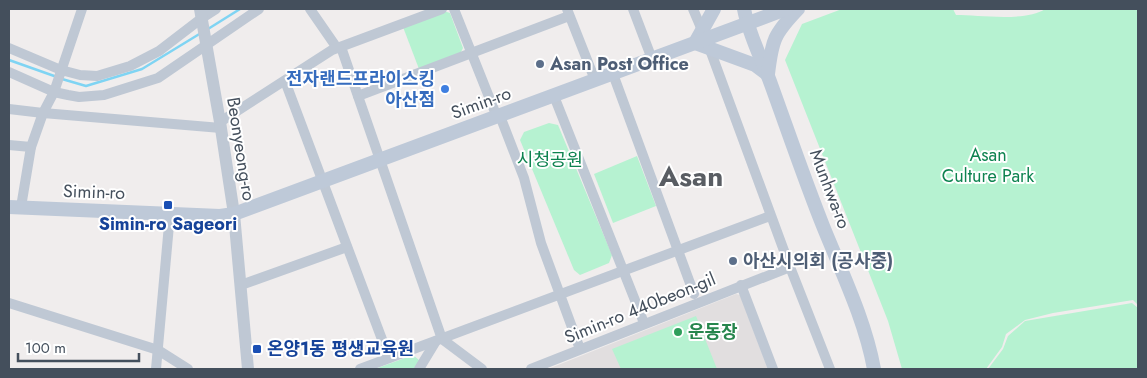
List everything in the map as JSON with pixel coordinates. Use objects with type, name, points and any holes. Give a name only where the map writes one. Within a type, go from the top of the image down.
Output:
[{"type":"main road","points":[[714,9],[702,30],[702,45],[755,65],[768,75]]},
{"type":"main road","name":"Munhwa-ro","points":[[736,9],[747,24]]},
{"type":"main road","name":"Munhwa-ro","points":[[744,9],[747,24],[855,307],[868,343],[874,369]]},
{"type":"main road","name":"Simin-ro","points":[[15,207],[220,216],[234,214],[652,59],[702,45],[747,24],[786,9]]},
{"type":"main road","points":[[768,75],[772,44],[781,26],[798,9]]},
{"type":"street","points":[[15,207],[42,113],[54,92],[82,9]]},
{"type":"street","points":[[9,48],[61,70],[80,75],[97,76],[130,66],[159,51],[201,13],[216,9]]},
{"type":"street","points":[[9,72],[54,92],[79,96],[104,95],[158,78],[259,9]]},
{"type":"street","points":[[310,9],[339,48],[358,96],[439,340],[482,369]]},
{"type":"street","points":[[9,109],[220,125],[285,81],[339,48],[442,9]]},
{"type":"street","points":[[454,9],[471,54],[524,178],[541,243],[580,349]]},
{"type":"street","points":[[632,9],[652,59]]},
{"type":"street","points":[[693,9],[702,30]]},
{"type":"street","points":[[358,96],[471,54],[568,12],[595,80]]},
{"type":"street","name":"Beonyeong-ro","points":[[201,13],[234,214],[248,369]]},
{"type":"street","points":[[702,45],[830,369]]},
{"type":"street","points":[[613,74],[694,294]]},
{"type":"street","points":[[285,81],[389,358]]},
{"type":"street","points":[[554,96],[644,323]]},
{"type":"street","points":[[9,145],[32,147]]},
{"type":"street","points":[[156,369],[170,214]]},
{"type":"street","points":[[360,369],[770,216]]},
{"type":"street","points":[[240,286],[347,247]]},
{"type":"street","name":"Simin-ro 440beon-gil","points":[[532,369],[644,323],[790,267]]},
{"type":"street","points":[[741,285],[773,369]]},
{"type":"street","points":[[9,303],[158,350],[188,369]]},
{"type":"street","points":[[419,369],[439,340]]},
{"type":"shaded area","points":[[736,294],[740,295],[768,369],[548,369]]},
{"type":"green space","name":"Asan Culture Park","points":[[842,9],[953,9],[956,15],[1015,17],[1037,13],[1045,9],[1138,9],[1138,305],[1133,300],[1053,313],[1025,320],[1006,334],[1002,347],[986,369],[902,369],[888,321],[785,60],[802,24]]},
{"type":"green space","points":[[444,11],[450,13],[463,48],[460,54],[419,69],[403,27]]},
{"type":"green space","name":"시청공원","points":[[549,123],[558,125],[612,255],[609,263],[580,275],[574,270],[520,140],[524,132]]},
{"type":"green space","points":[[637,156],[656,206],[613,223],[594,174]]},
{"type":"green space","points":[[1132,303],[1138,308],[1138,369],[988,369],[1003,349],[1008,336],[1025,321]]},
{"type":"green space","name":"운동장","points":[[696,316],[717,369],[621,369],[612,349]]},
{"type":"green space","points":[[413,355],[420,361],[415,369],[375,369]]},
{"type":"waterway","points":[[208,29],[240,9]]},
{"type":"waterway","points":[[62,79],[86,86],[142,69],[201,33]]},
{"type":"waterway","points":[[9,60],[57,77]]},
{"type":"place","name":"Asan Post Office","points":[[540,64]]},
{"type":"place","name":"전자랜드프라이스킹 아산점","points":[[445,89]]},
{"type":"place","name":"Simin-ro Sageori","points":[[168,205]]},
{"type":"place","name":"아산시의회 (공사중)","points":[[733,261]]},
{"type":"place","name":"운동장","points":[[678,332]]},
{"type":"place","name":"온양1동 평생교육원","points":[[257,349]]},
{"type":"district","name":"Asan","points":[[691,176]]}]
